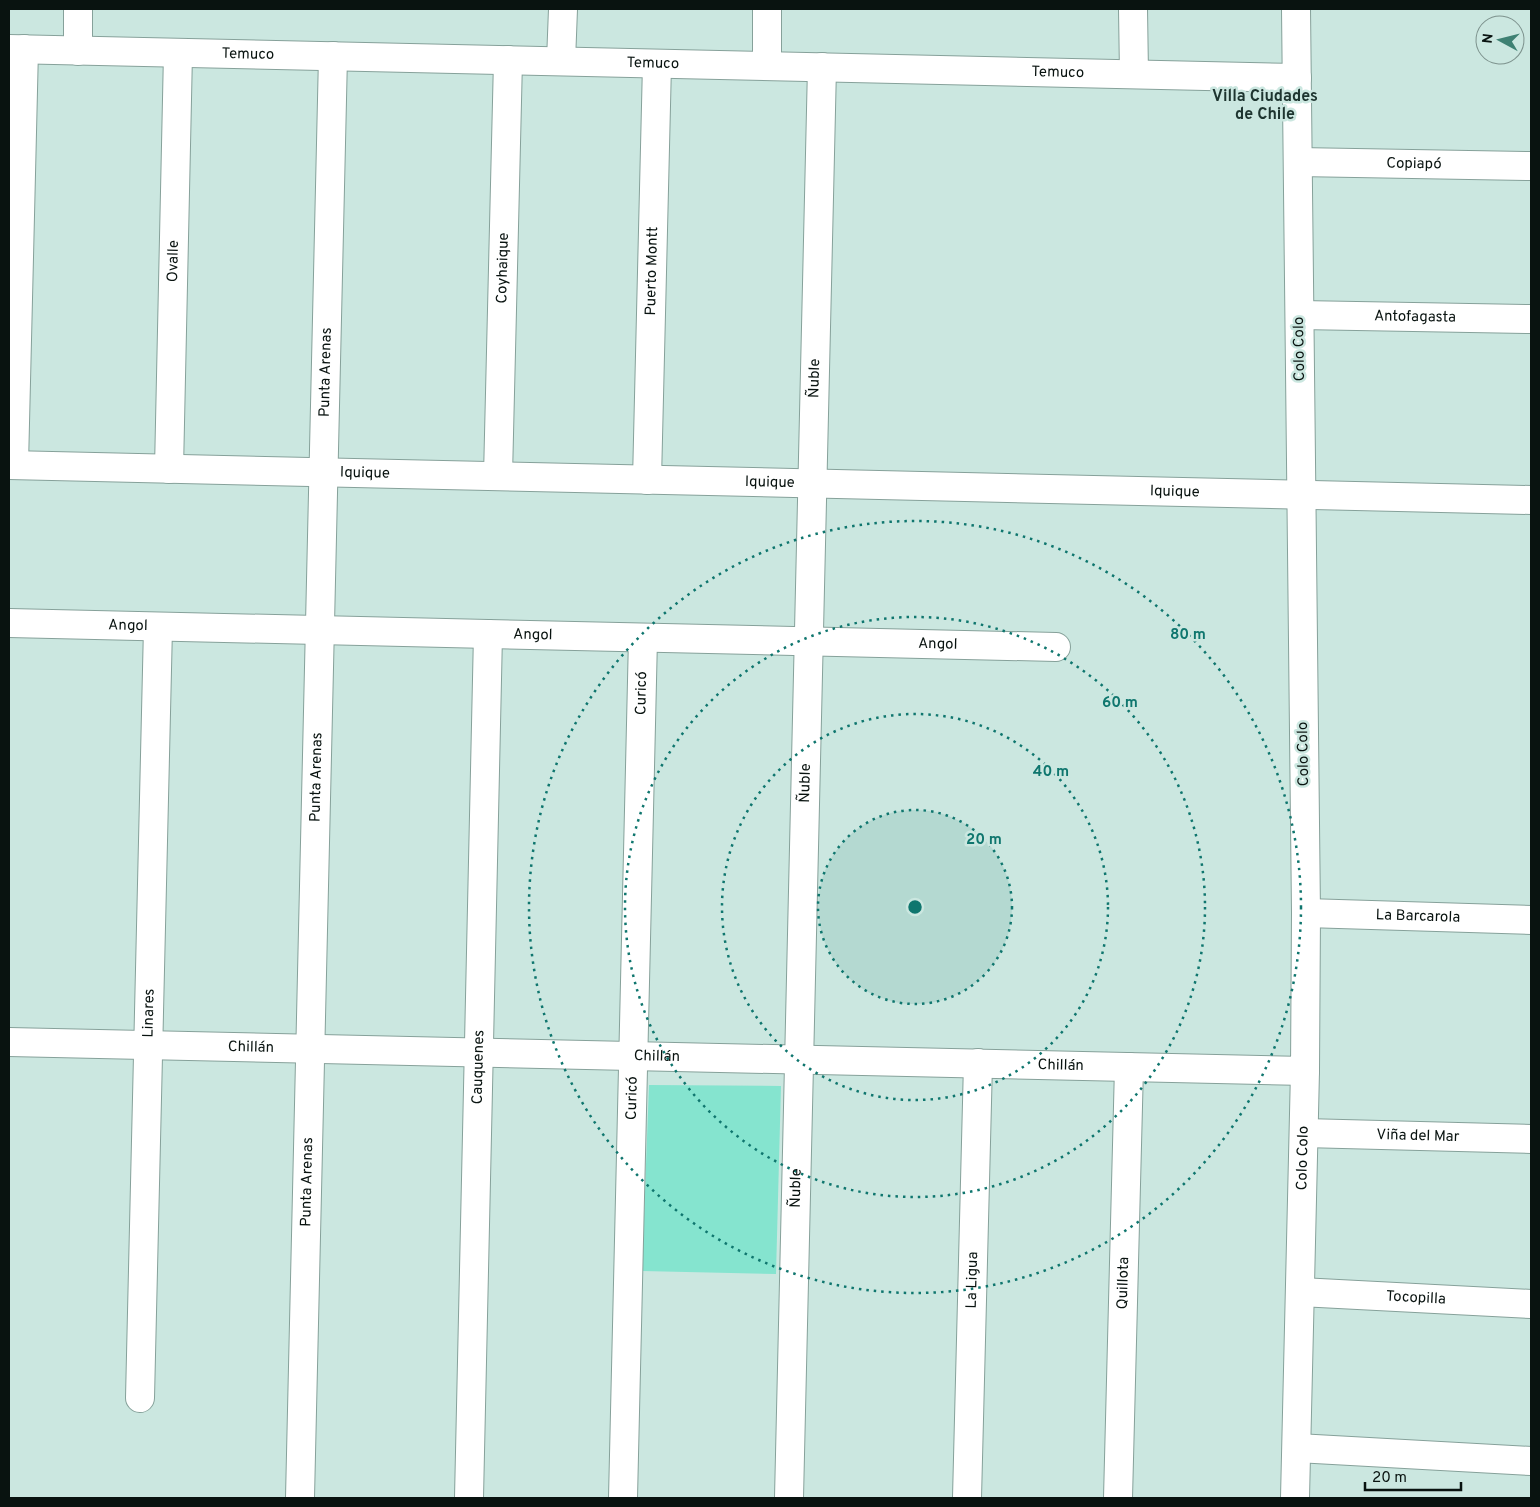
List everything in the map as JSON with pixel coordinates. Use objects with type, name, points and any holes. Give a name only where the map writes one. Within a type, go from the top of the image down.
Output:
[{"type":"street","points":[[78,9],[78,50]]},
{"type":"street","points":[[561,61],[563,9]]},
{"type":"street","points":[[766,9],[767,66]]},
{"type":"street","points":[[1133,9],[1134,74]]},
{"type":"street","name":"Colo Colo","points":[[1295,1498],[1304,1133],[1306,913],[1296,9]]},
{"type":"street","points":[[11,465],[16,49]]},
{"type":"street","name":"Temuco","points":[[16,49],[1297,78]]},
{"type":"street","name":"Ovalle","points":[[169,469],[178,53]]},
{"type":"street","name":"Punta Arenas","points":[[300,1498],[333,56]]},
{"type":"street","name":"Coyhaique","points":[[498,476],[508,60]]},
{"type":"street","name":"Puerto Montt","points":[[647,480],[656,64]]},
{"type":"street","name":"Ñuble","points":[[789,1498],[822,67]]},
{"type":"street","name":"Copiapó","points":[[1298,162],[1531,166]]},
{"type":"street","name":"Antofagasta","points":[[1300,314],[1531,318]]},
{"type":"street","name":"Iquique","points":[[11,465],[1531,500]]},
{"type":"street","name":"Angol","points":[[9,623],[1056,647]]},
{"type":"street","name":"Linares","points":[[140,1398],[158,627]]},
{"type":"street","name":"Cauquenes","points":[[469,1498],[488,634]]},
{"type":"street","name":"Curicó","points":[[623,1498],[643,638]]},
{"type":"street","name":"La Barcarola","points":[[1306,913],[1531,920]]},
{"type":"street","name":"Chillán","points":[[9,1042],[1305,1071]]},
{"type":"street","name":"La Ligua","points":[[968,1498],[978,1063]]},
{"type":"street","name":"Quillota","points":[[1118,1498],[1128,1067]]},
{"type":"street","name":"Viña del Mar","points":[[1304,1133],[1531,1139]]},
{"type":"street","name":"Tocopilla","points":[[1300,1292],[1531,1304]]},
{"type":"street","points":[[1296,1448],[1531,1460]]},
{"type":"green space","points":[[649,1085],[781,1086],[776,1274],[642,1271]]},
{"type":"district","name":"Villa Ciudades de Chile","points":[[1265,106]]}]
